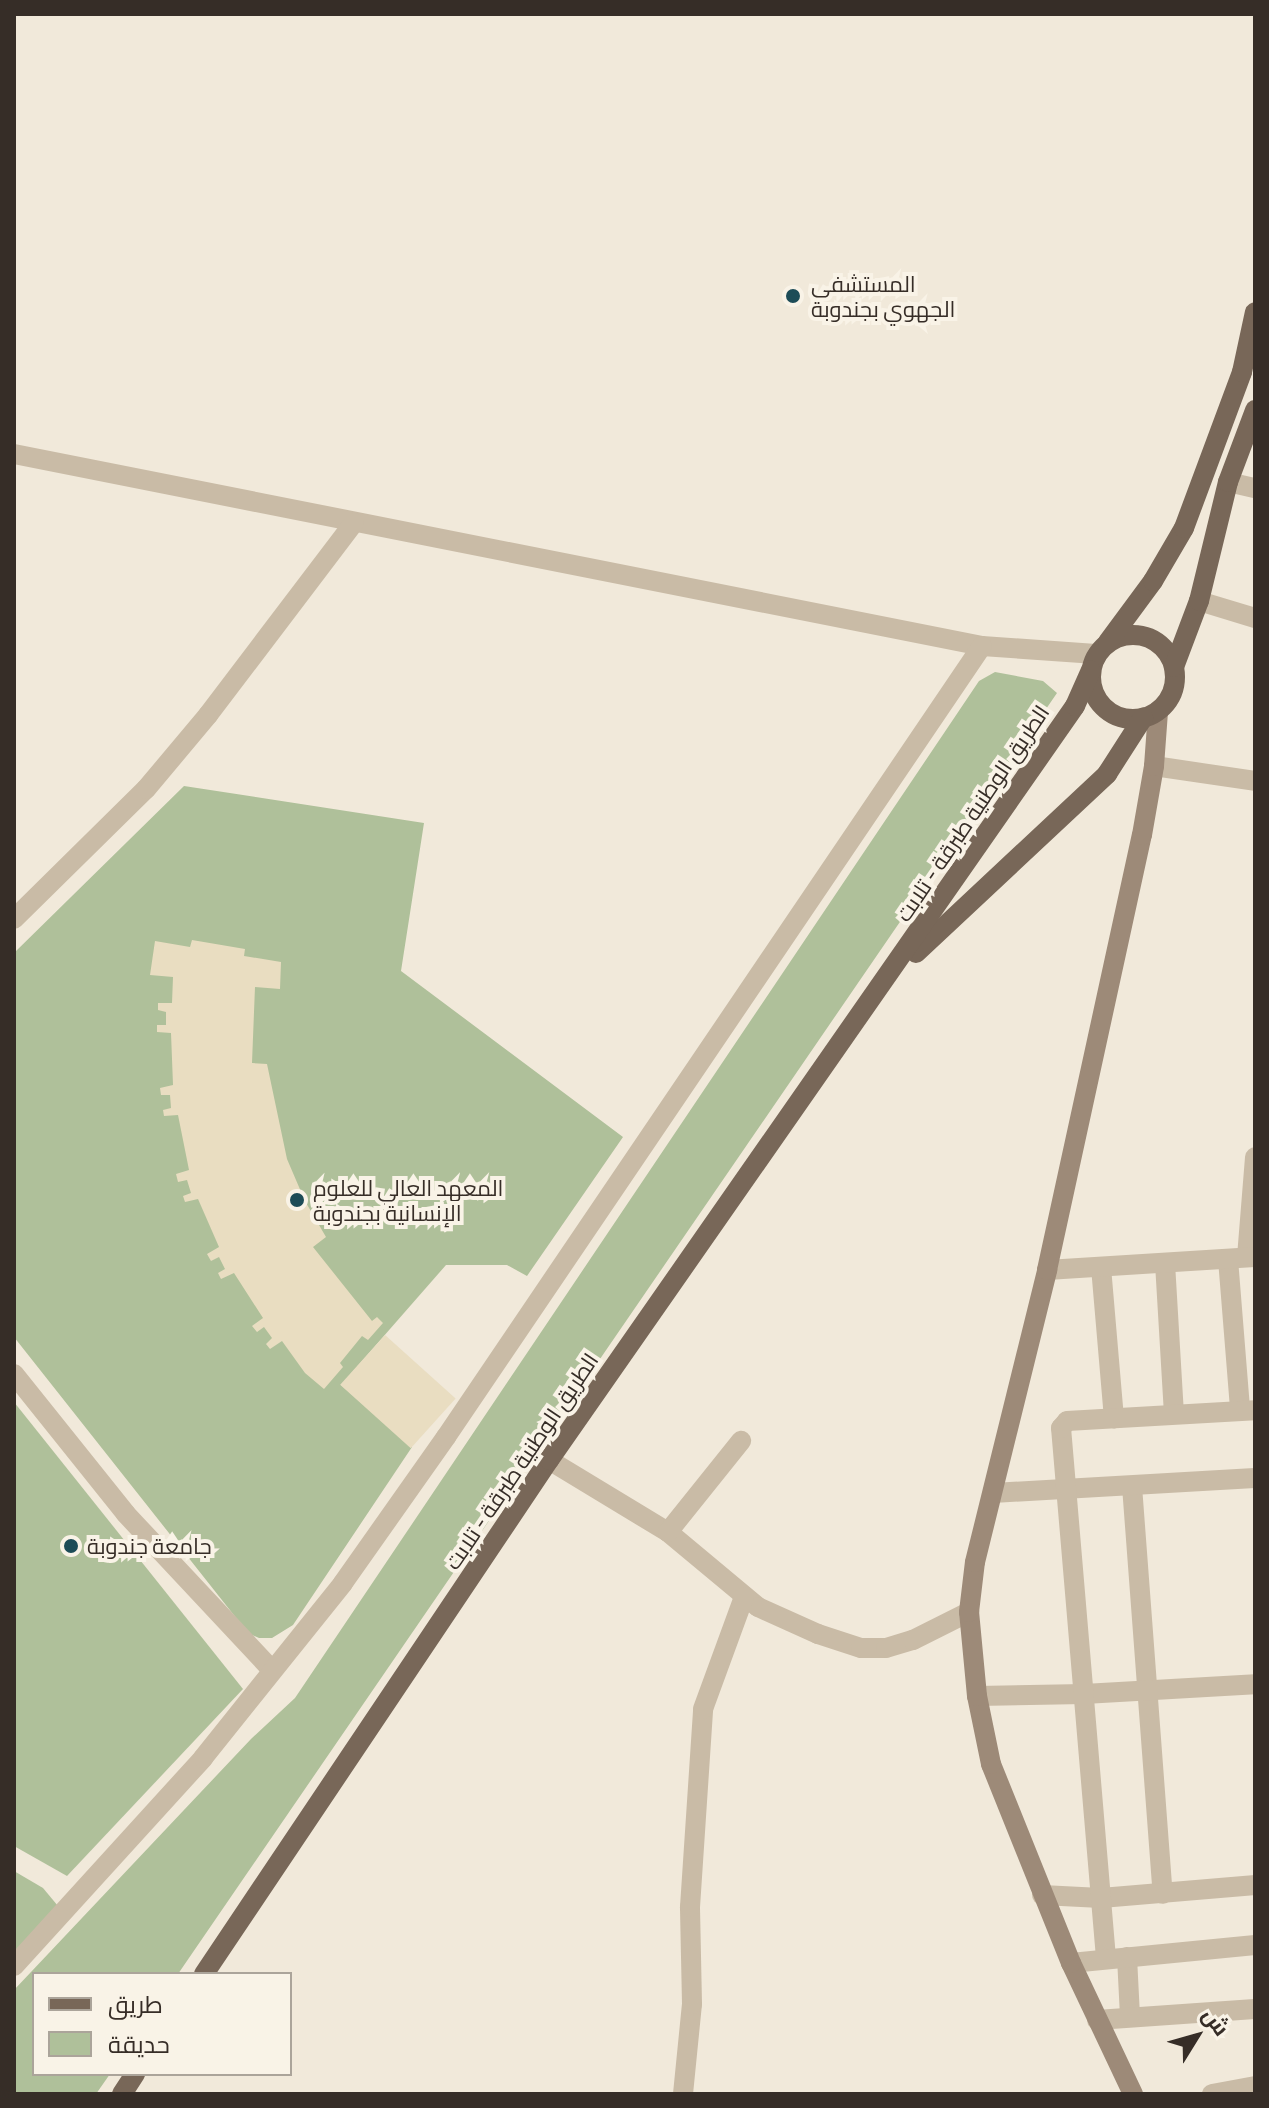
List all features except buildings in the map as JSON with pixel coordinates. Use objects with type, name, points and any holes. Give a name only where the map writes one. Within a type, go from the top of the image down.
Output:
[{"type":"main road","name":"الطريق الوطنية طبرقة - تلابت","points":[[205,1972],[549,1460],[887,981],[1075,706],[1098,656],[1153,581],[1184,528],[1242,372],[1255,312]]},
{"type":"main road","points":[[1174,667],[1160,644],[1148,637],[1120,636],[1098,656],[1091,684],[1104,708],[1129,719],[1150,715],[1173,692],[1174,667],[1199,601],[1228,482],[1255,410]]},
{"type":"main road","name":"الطريق الوطنية طبرقة - تلابت","points":[[887,981],[1107,774],[1150,715]]},
{"type":"main road","points":[[122,2094],[134,2076]]},
{"type":"street","points":[[14,454],[982,646],[1098,656]]},
{"type":"street","points":[[1228,482],[1255,488]]},
{"type":"street","points":[[14,919],[146,789],[208,715],[354,523]]},
{"type":"street","points":[[1199,601],[1255,618]]},
{"type":"street","points":[[14,1966],[203,1758],[271,1669],[343,1583],[446,1437],[982,646]]},
{"type":"street","points":[[1133,2094],[1071,1963],[991,1764],[977,1696],[969,1612],[970,1586],[1047,1270],[1154,766],[1150,715]]},
{"type":"street","points":[[1154,766],[1255,781]]},
{"type":"street","points":[[1130,2016],[1101,1898],[1063,1424],[1248,1409],[1243,1258],[1255,1157]]},
{"type":"street","points":[[1047,1270],[1243,1258]]},
{"type":"street","points":[[1165,1263],[1174,1414]]},
{"type":"street","points":[[1101,1267],[1114,1418]]},
{"type":"street","points":[[14,1374],[126,1514],[271,1669]]},
{"type":"street","points":[[668,1532],[741,1441]]},
{"type":"street","points":[[549,1460],[668,1532],[744,1597],[818,1634],[876,1649],[913,1640],[969,1612]]},
{"type":"street","points":[[993,1493],[1255,1478]]},
{"type":"street","points":[[1132,1486],[1163,1894]]},
{"type":"street","points":[[683,2094],[692,2004],[690,1907],[703,1709],[744,1597]]},
{"type":"street","points":[[977,1696],[1084,1694],[1255,1684]]},
{"type":"street","points":[[1042,1895],[1101,1898],[1255,1885]]},
{"type":"street","points":[[1071,1963],[1255,1945]]},
{"type":"street","points":[[1097,2020],[1255,2009]]},
{"type":"street","points":[[1212,2094],[1255,2086]]},
{"type":"green space","points":[[995,672],[1043,681],[1057,693],[179,1972],[32,1972],[32,2076],[109,2076],[96,2094],[14,2094],[14,1990],[251,1739],[295,1698],[979,681]]},
{"type":"green space","name":"المعهد العالي للعلوم الإنسانية بجندوبة","points":[[184,786],[424,823],[401,971],[623,1137],[527,1276],[507,1265],[446,1265],[341,1385],[412,1447],[293,1625],[272,1638],[259,1638],[248,1633],[14,1337],[14,953]]},
{"type":"green space","name":"جامعة جندوبة","points":[[14,1402],[243,1689],[67,1876],[14,1846]]},
{"type":"green space","points":[[14,1871],[43,1888],[58,1906],[14,1952]]},
{"type":"shaded area","points":[[192,940],[245,949],[244,956],[281,962],[280,989],[255,987],[252,1063],[267,1064],[287,1159],[305,1201],[326,1237],[313,1247],[372,1321],[377,1317],[383,1323],[368,1340],[362,1336],[340,1363],[343,1367],[324,1389],[305,1373],[282,1341],[270,1349],[266,1344],[272,1338],[264,1327],[257,1332],[252,1326],[263,1318],[234,1273],[221,1279],[218,1273],[225,1269],[219,1257],[211,1261],[207,1254],[219,1247],[198,1199],[185,1202],[183,1196],[191,1193],[187,1180],[178,1182],[176,1174],[189,1170],[178,1115],[164,1116],[163,1110],[171,1108],[170,1095],[161,1095],[160,1088],[173,1085],[171,1033],[157,1032],[157,1025],[166,1025],[166,1012],[158,1010],[158,1003],[172,1003],[173,977],[150,975],[155,941],[190,947]]},
{"type":"shaded area","points":[[385,1335],[456,1399],[411,1448],[340,1385]]},
{"type":"place","name":"المستشفى الجهوي بجندوبة","points":[[793,296]]},
{"type":"place","name":"المعهد العالي للعلوم الإنسانية بجندوبة","points":[[297,1200]]},
{"type":"place","name":"جامعة جندوبة","points":[[71,1546]]}]
